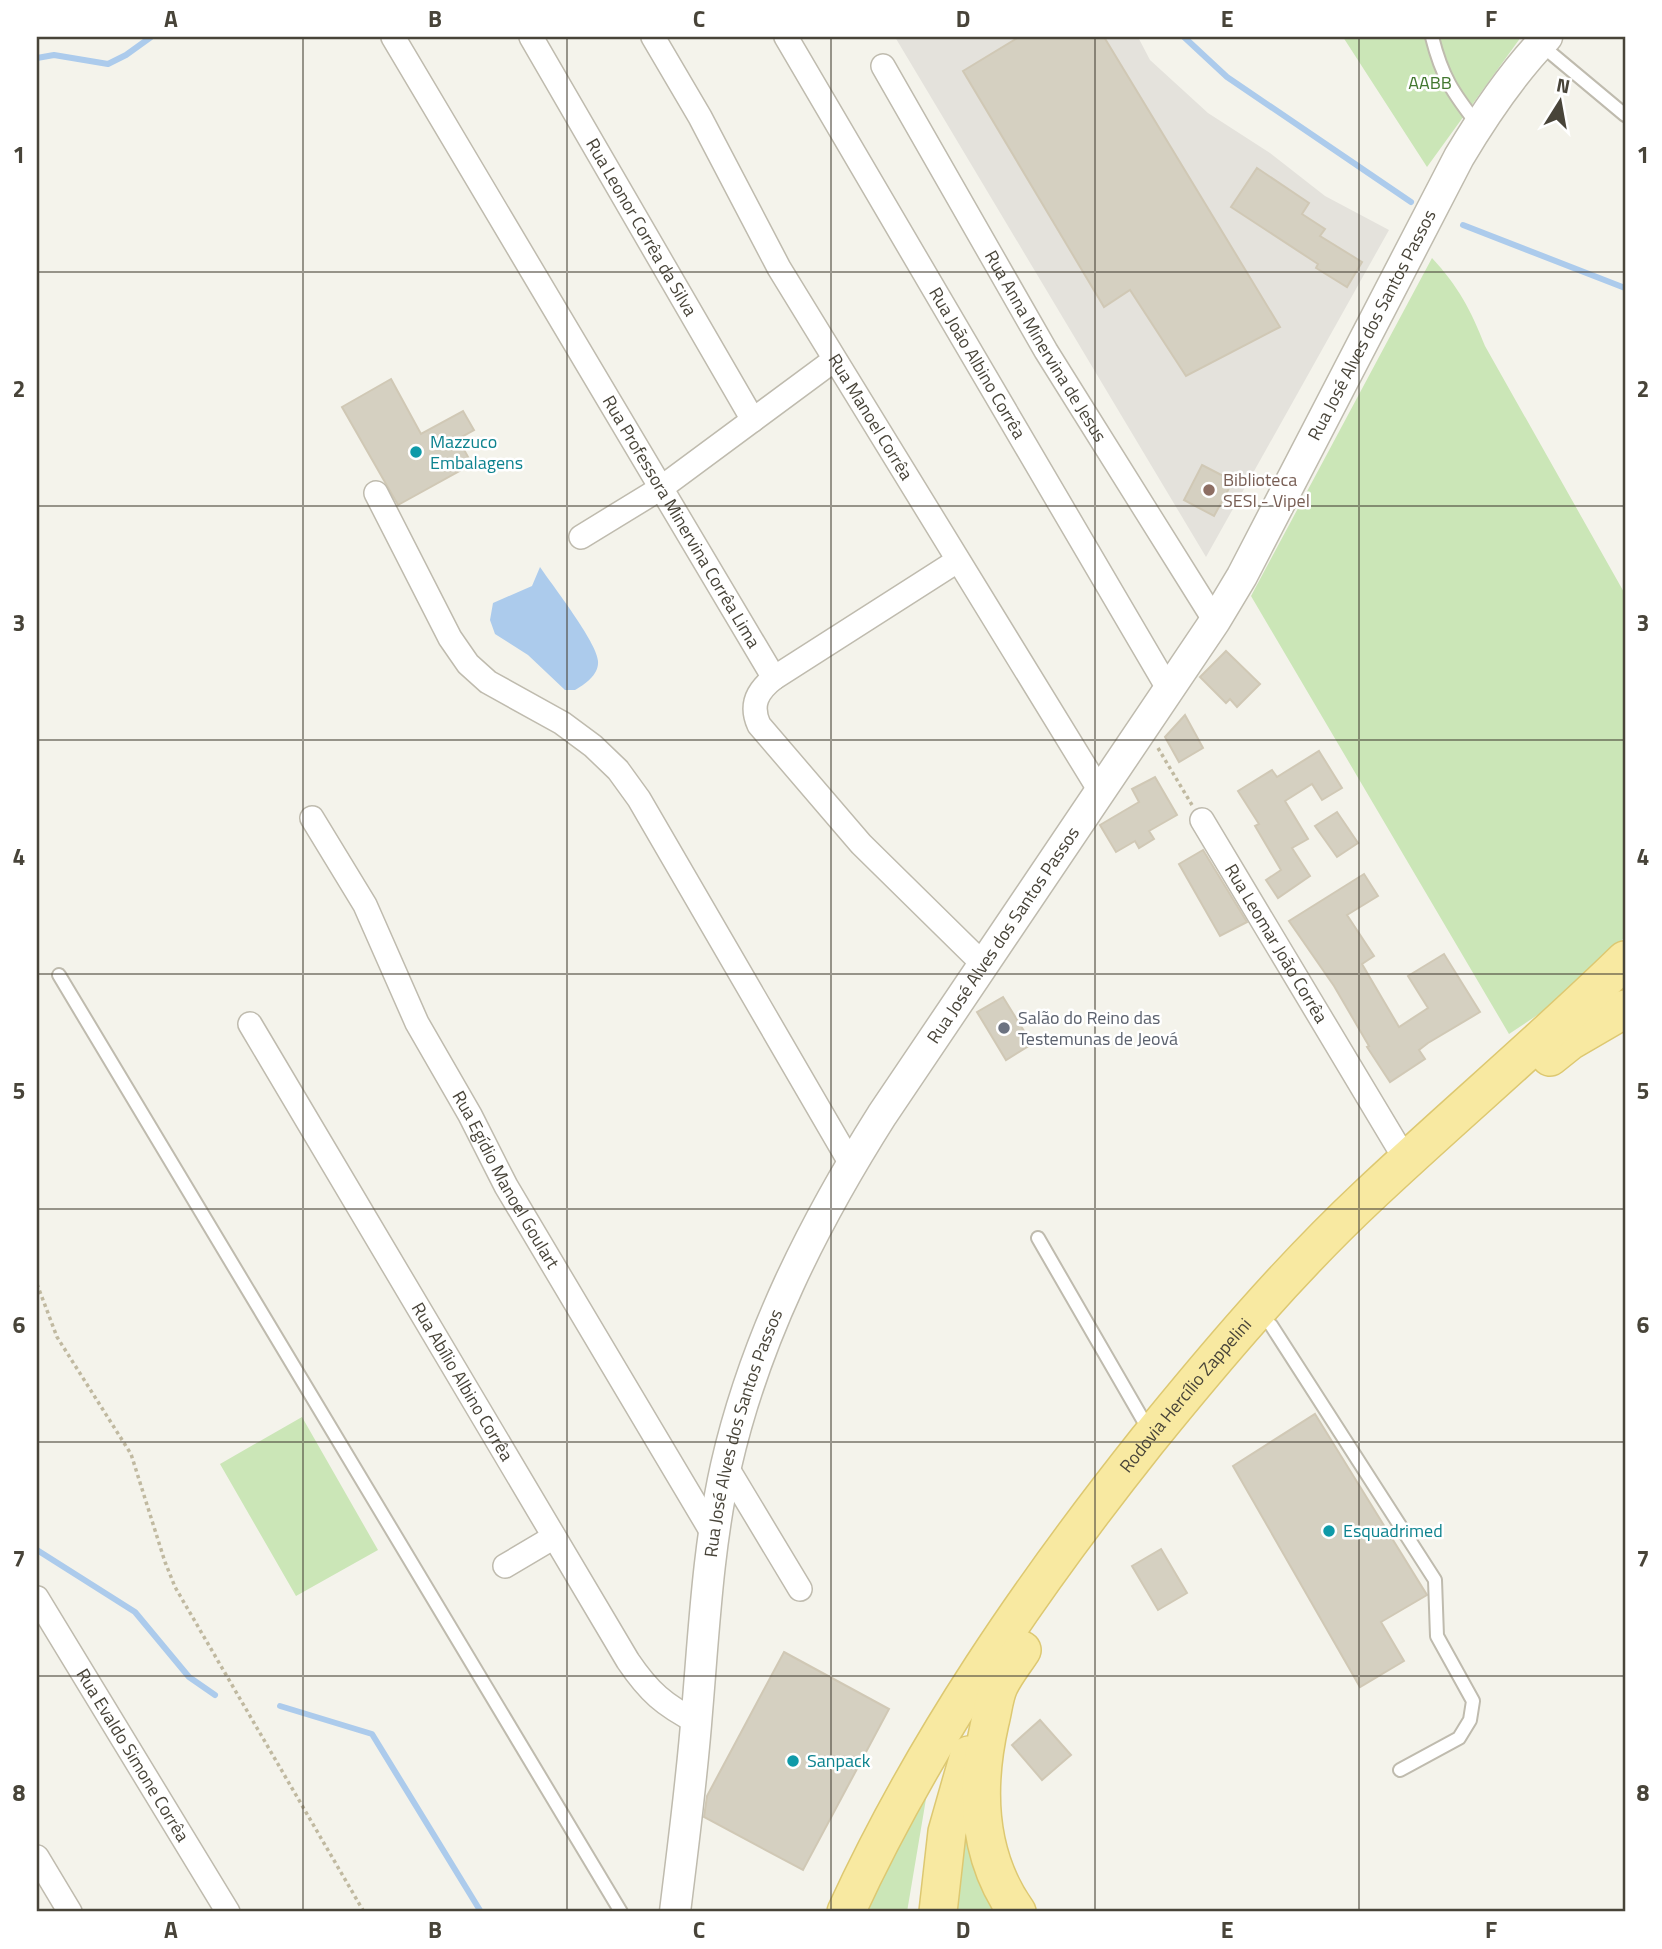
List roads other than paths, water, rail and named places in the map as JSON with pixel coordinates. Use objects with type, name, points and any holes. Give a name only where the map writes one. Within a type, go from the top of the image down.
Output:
[{"type":"main road","name":"Rodovia Hercílio Zappelini","points":[[1017,1912],[994,1871],[985,1845],[981,1819],[980,1790],[986,1737],[984,1687],[1044,1577],[1196,1380],[1259,1309],[1368,1196],[1561,1023],[1625,960]]},
{"type":"main road","name":"Rodovia Hercílio Zappelini","points":[[846,1912],[903,1796],[984,1687],[1042,1618],[1117,1513],[1179,1433],[1271,1325],[1334,1256],[1441,1153],[1570,1041],[1625,1009]]},
{"type":"main road","points":[[916,1912],[921,1870],[944,1762],[955,1725],[984,1687]]},
{"type":"main road","points":[[938,1912],[947,1832],[963,1769],[980,1725],[984,1687]]},
{"type":"street","name":"Rua Professora Minervina Corrêa Lima","points":[[394,37],[774,678]]},
{"type":"street","name":"Rua Leonor Corrêa da Silva","points":[[531,37],[753,420]]},
{"type":"street","name":"Rua Manoel Corrêa","points":[[653,37],[700,117],[779,268],[1100,791]]},
{"type":"street","name":"Rua João Albino Corrêa","points":[[786,37],[1169,690]]},
{"type":"street","name":"Rua José Alves dos Santos Passos","points":[[676,1912],[713,1534],[726,1466],[755,1365],[778,1306],[821,1216],[851,1164],[1215,621],[1265,534],[1437,196],[1478,125],[1543,40]]},
{"type":"street","name":"Rua Anna Minervina de Jesus","points":[[883,66],[1046,351],[1215,621]]},
{"type":"street","points":[[581,537],[661,488],[834,360]]},
{"type":"street","points":[[376,493],[450,638],[468,664],[488,682],[562,723],[593,746],[625,780],[653,823],[851,1164]]},
{"type":"street","points":[[957,561],[774,678],[757,696],[754,707],[759,725],[861,844],[983,964]]},
{"type":"street","name":"Rua Egídio Manoel Goulart","points":[[312,818],[365,905],[418,1023],[471,1115],[506,1186],[713,1534]]},
{"type":"street","name":"Rua Leomar João Corrêa","points":[[1202,820],[1407,1162]]},
{"type":"street","name":"Rua Abílio Albino Corrêa","points":[[250,1024],[641,1681],[669,1707],[696,1722]]},
{"type":"street","points":[[726,1466],[800,1589]]},
{"type":"street","points":[[505,1566],[554,1537]]},
{"type":"street","name":"Rua Evaldo Simone Corrêa","points":[[37,1598],[228,1912]]},
{"type":"street","points":[[37,1857],[70,1912]]},
{"type":"lane","points":[[1432,37],[1437,59],[1451,90],[1478,125]]},
{"type":"lane","points":[[1543,40],[1625,115]]},
{"type":"lane","points":[[59,975],[621,1912]]},
{"type":"lane","points":[[1038,1238],[1152,1436]]},
{"type":"lane","points":[[1271,1325],[1435,1580],[1437,1636],[1472,1701],[1470,1720],[1459,1738],[1400,1770]]},
{"type":"water","points":[[540,567],[596,652],[598,666],[594,675],[575,690],[565,690],[528,655],[495,634],[490,620],[493,603],[532,586]]},
{"type":"waterway","points":[[37,58],[54,55],[108,64],[151,37]]},
{"type":"waterway","points":[[1184,37],[1227,77],[1411,202]]},
{"type":"waterway","points":[[1463,225],[1625,288]]},
{"type":"waterway","points":[[37,1550],[135,1612],[189,1677],[215,1695]]},
{"type":"waterway","points":[[280,1706],[372,1734],[481,1912]]},
{"type":"place","name":"Mazzuco Embalagens","points":[[416,452]]},
{"type":"place","name":"Biblioteca SESI - Vipel","points":[[1209,490]]},
{"type":"place","name":"Salão do Reino das Testemunas de Jeová","points":[[1004,1028]]},
{"type":"place","name":"Esquadrimed","points":[[1329,1531]]},
{"type":"place","name":"Sanpack","points":[[793,1761]]},
{"type":"park label","name":"AABB","points":[[1430,83]]}]
